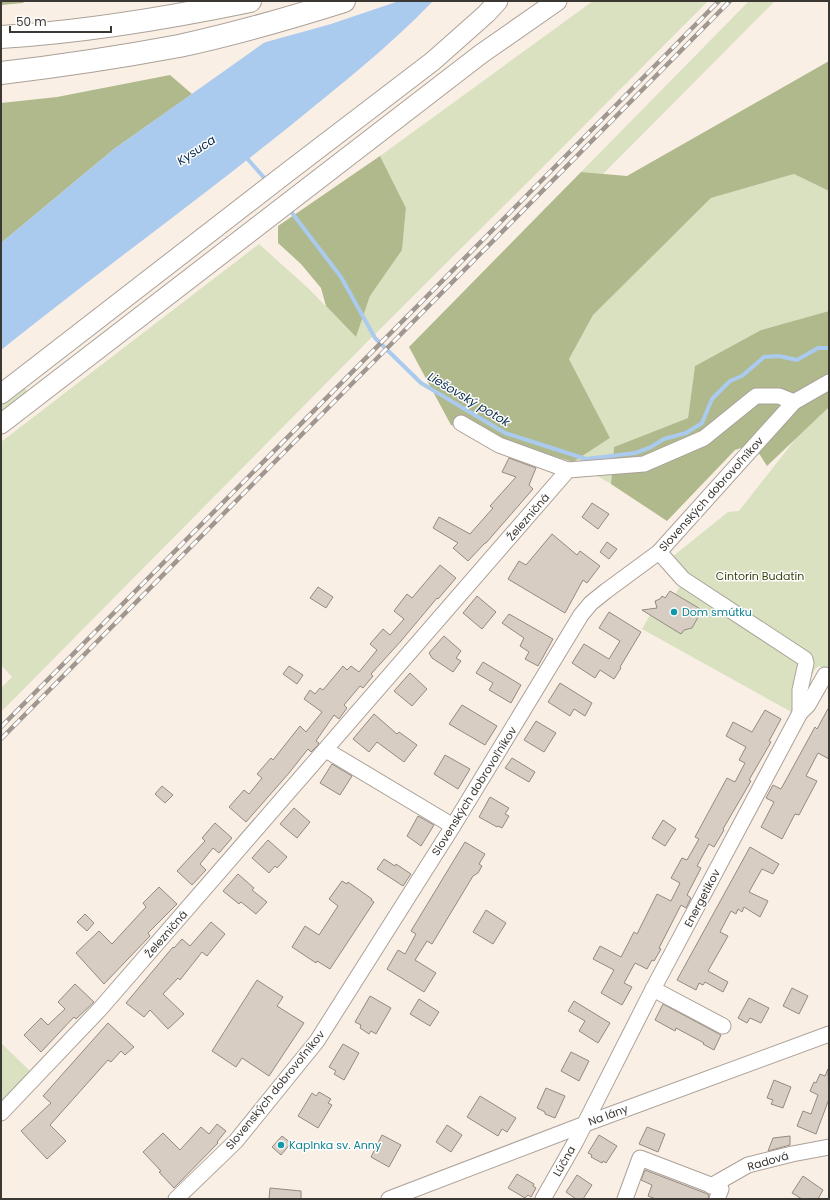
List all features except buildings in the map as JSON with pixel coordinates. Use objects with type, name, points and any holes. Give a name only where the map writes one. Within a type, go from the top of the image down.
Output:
[{"type":"highway","points":[[1,37],[81,30],[136,23],[250,1]]},
{"type":"highway","points":[[1,73],[56,67],[180,45],[265,25],[344,1]]},
{"type":"main road","points":[[1,394],[433,61],[486,14],[498,1]]},
{"type":"main road","points":[[1,424],[475,59],[557,1]]},
{"type":"street","name":"Slovenských dobrovoľníkov","points":[[176,1199],[236,1141],[317,1041],[453,826],[582,615],[591,603],[659,552],[794,402],[829,382]]},
{"type":"street","points":[[461,424],[498,445],[568,470],[644,464],[704,438],[756,396],[779,396],[794,402]]},
{"type":"street","name":"Železničná","points":[[1,1112],[100,1009],[568,470]]},
{"type":"street","points":[[659,552],[683,579],[805,659],[806,663],[800,690],[800,713]]},
{"type":"street","name":"Energetikov","points":[[585,1124],[593,1097],[653,989],[800,713],[808,705],[825,675]]},
{"type":"street","points":[[326,750],[453,826]]},
{"type":"street","points":[[653,989],[723,1026]]},
{"type":"street","name":"Na lány","points":[[389,1199],[585,1124],[829,1034]]},
{"type":"street","name":"Lúčna","points":[[543,1199],[585,1124]]},
{"type":"street","name":"Radová","points":[[625,1199],[640,1158],[714,1192],[748,1165],[829,1147]]},
{"type":"green space","points":[[1,1],[25,1],[23,3],[1,5]]},
{"type":"green space","points":[[593,1],[708,1],[364,345],[1,712],[1,688],[12,677],[1,665],[1,442],[259,244],[308,288],[356,337],[370,296],[402,250],[406,208],[380,156]]},
{"type":"green space","points":[[749,1],[775,1],[603,174],[581,172]]},
{"type":"green space","points":[[829,61],[829,191],[794,174],[711,198],[593,315],[569,359],[610,438],[573,462],[451,425],[409,347],[581,172],[627,176]]},
{"type":"green space","points":[[170,75],[192,94],[114,149],[1,243],[1,103],[57,97]]},
{"type":"green space","points":[[380,156],[406,208],[402,250],[370,296],[356,337],[326,306],[321,288],[301,264],[278,243],[278,226]]},
{"type":"green space","points":[[794,174],[829,191],[829,311],[761,330],[695,366],[688,418],[614,447],[611,484],[573,462],[610,438],[569,359],[593,314],[711,198]]},
{"type":"green space","points":[[829,311],[829,407],[767,466],[753,444],[735,450],[667,521],[611,484],[614,447],[688,418],[695,366],[761,330]]},
{"type":"green space","points":[[24,387],[28,392],[1,413],[1,404]]},
{"type":"green space","name":"Cintorín Budatín","points":[[829,401],[829,672],[819,666],[815,669],[793,713],[642,629],[650,615],[681,633],[684,629],[692,628],[691,622],[695,621],[702,610],[675,594],[687,576],[672,557],[728,512],[739,511],[822,405]]},
{"type":"green space","points":[[1,1043],[31,1072],[1,1105]]},
{"type":"water","name":"Kysuca","points":[[323,1],[433,1],[381,50],[290,126],[1,350],[1,243],[114,149]]},
{"type":"pier","points":[[321,1],[399,1],[331,24],[259,44]]},
{"type":"waterway","name":"Liešovský potok","points":[[244,155],[267,181]]},
{"type":"waterway","name":"Liešovský potok","points":[[289,209],[341,277],[375,338],[421,383],[505,433],[586,459],[635,453],[649,448],[664,439],[686,433],[702,423],[712,399],[730,381],[742,376],[764,357],[779,356],[797,360],[818,348],[829,348]]},
{"type":"railway","points":[[1,727],[719,1]]},
{"type":"railway","points":[[1,739],[730,1]]},
{"type":"place","name":"Dom smútku","points":[[674,612]]},
{"type":"place","name":"Kaplnka sv. Anny","points":[[281,1145]]}]
